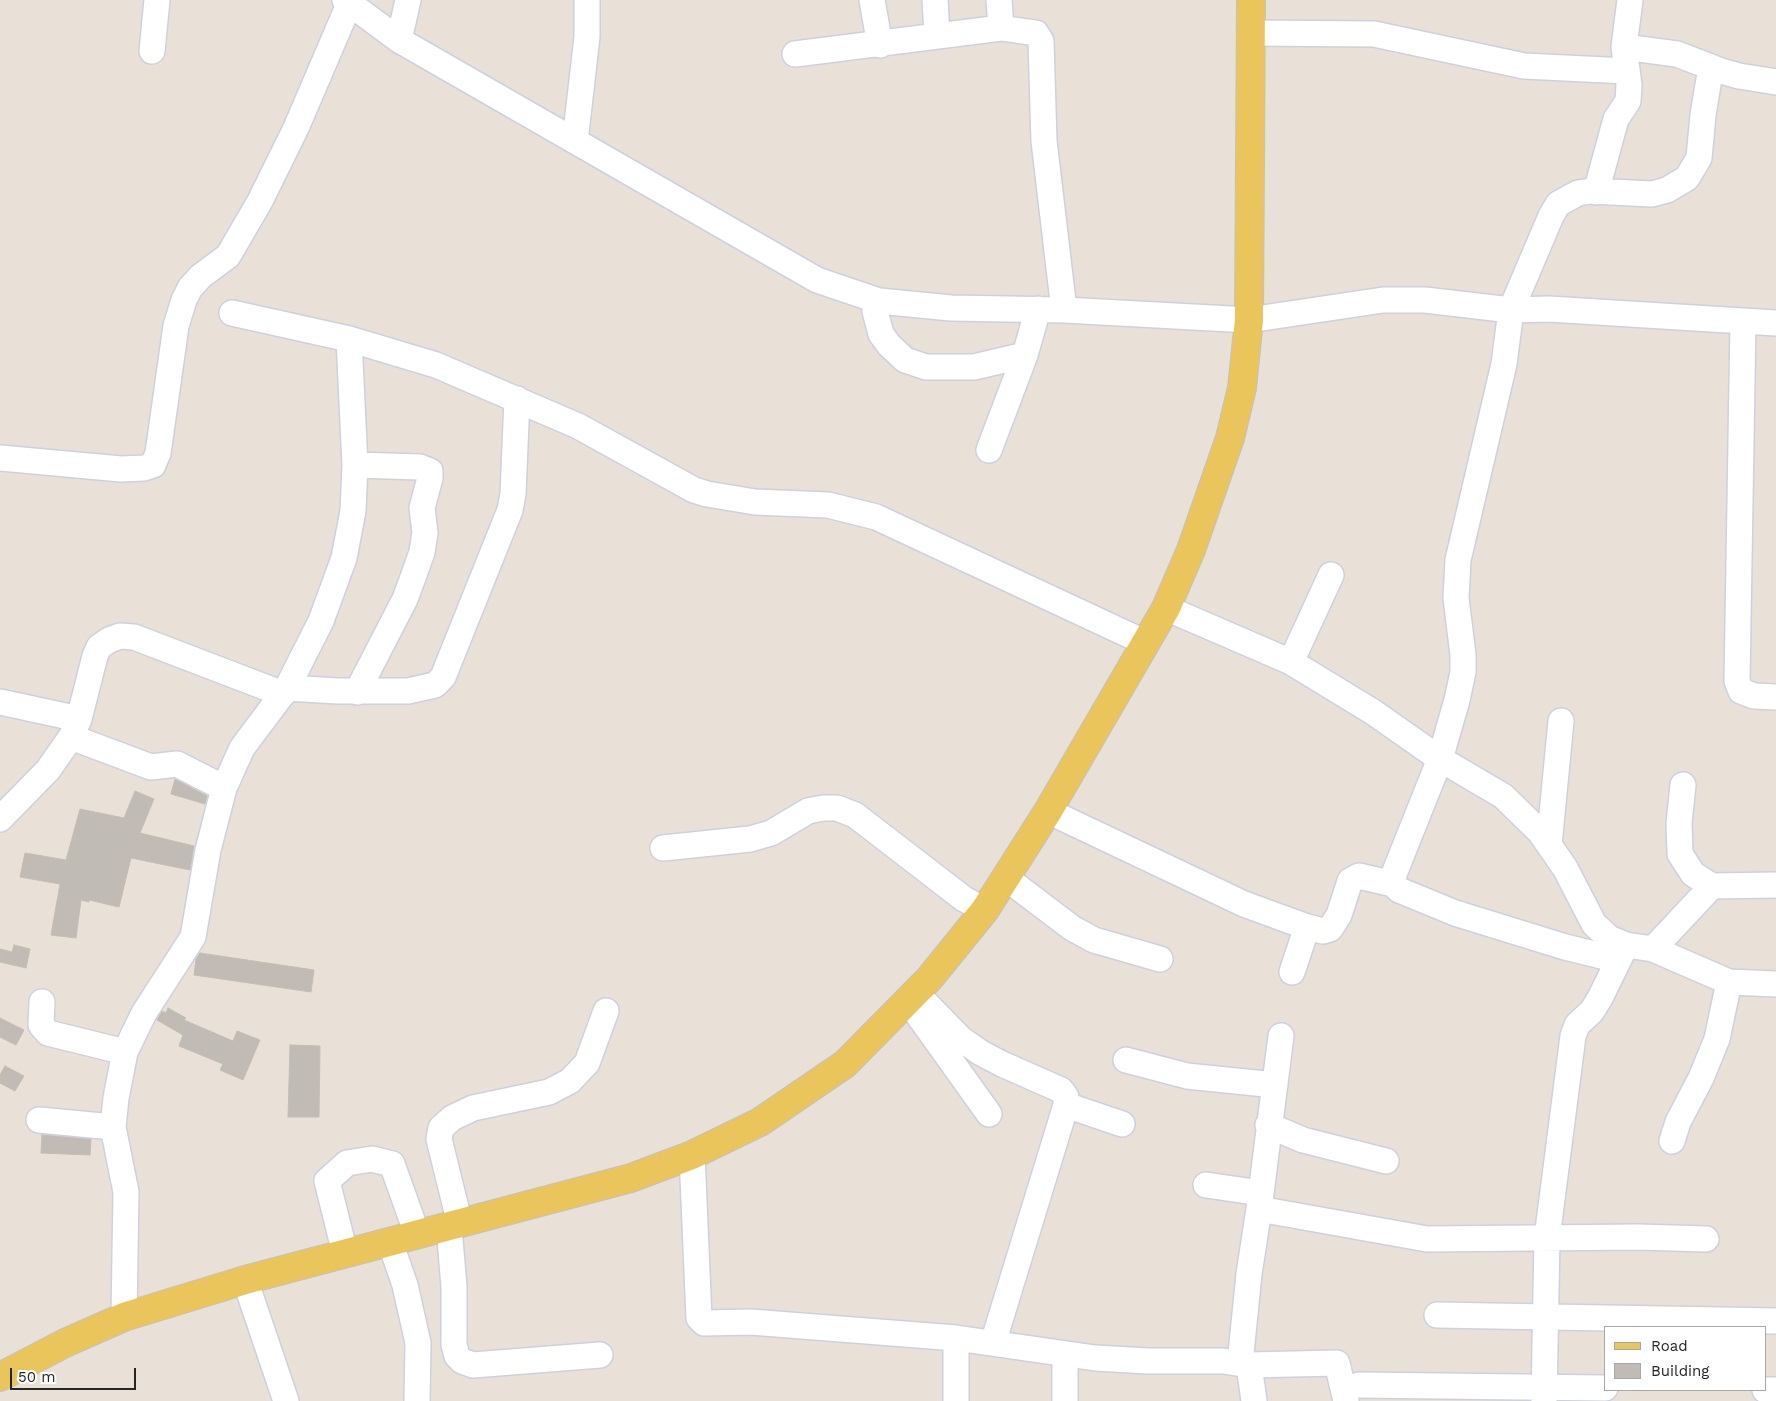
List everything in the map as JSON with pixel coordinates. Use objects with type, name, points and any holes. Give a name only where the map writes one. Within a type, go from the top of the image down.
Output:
[{"type":"main road","points":[[0,1377],[65,1342],[124,1317],[245,1280],[631,1178],[692,1155],[760,1122],[846,1064],[912,997],[951,954],[985,910],[1048,811],[1146,644],[1166,608],[1197,533],[1230,438],[1242,388],[1249,320],[1251,0]]},
{"type":"street","points":[[152,50],[157,0]]},
{"type":"street","points":[[399,40],[408,0]]},
{"type":"street","points":[[575,141],[587,37],[587,0]]},
{"type":"street","points":[[872,0],[880,45]]},
{"type":"street","points":[[935,0],[938,34]]},
{"type":"street","points":[[999,0],[1001,28]]},
{"type":"street","points":[[1596,192],[1616,119],[1628,101],[1629,85],[1626,59],[1630,0]]},
{"type":"street","points":[[0,458],[121,469],[144,468],[153,465],[158,453],[176,326],[184,300],[190,288],[201,276],[228,256],[260,201],[296,128],[348,1],[399,40],[817,280],[880,301],[950,308],[1064,310],[1249,320],[1382,300],[1426,300],[1511,310],[1558,309],[1776,323]]},
{"type":"street","points":[[795,54],[880,45],[938,34],[1001,28],[1036,33],[1041,41],[1044,140],[1064,310]]},
{"type":"street","points":[[1251,33],[1374,34],[1524,66],[1677,54],[1721,71],[1776,82]]},
{"type":"street","points":[[1393,884],[1394,874],[1440,759],[1462,672],[1460,626],[1456,598],[1458,560],[1504,364],[1511,310],[1531,260],[1558,204],[1578,194],[1596,192],[1652,194],[1667,190],[1687,178],[1699,158],[1709,79],[1713,73],[1721,71]]},
{"type":"street","points":[[880,301],[875,311],[881,334],[905,360],[926,367],[974,366],[1025,354]]},
{"type":"street","points":[[989,450],[1025,354],[1038,309]]},
{"type":"street","points":[[232,313],[348,339],[436,365],[578,426],[694,490],[756,502],[828,505],[876,517],[1146,644]]},
{"type":"street","points":[[1743,321],[1737,680],[1741,691],[1754,696],[1776,697]]},
{"type":"street","points":[[124,1317],[126,1192],[113,1127],[116,1098],[125,1052],[144,1013],[193,937],[208,850],[224,788],[242,748],[285,691],[321,622],[344,558],[353,511],[355,465],[348,339]]},
{"type":"street","points":[[0,819],[48,770],[75,728],[99,647],[120,636],[143,640],[285,691],[408,691],[435,685],[443,677],[510,510],[513,494],[517,399]]},
{"type":"street","points":[[355,465],[420,466],[430,471],[422,508],[425,533],[418,566],[404,599],[357,692]]},
{"type":"street","points":[[1291,662],[1331,575]]},
{"type":"street","points":[[1166,608],[1291,662],[1358,702],[1440,759],[1503,796],[1540,832],[1565,868],[1594,924],[1622,952]]},
{"type":"street","points":[[0,702],[75,728],[151,767],[160,768],[177,764],[224,788]]},
{"type":"street","points":[[1549,845],[1561,721]]},
{"type":"street","points":[[1683,785],[1679,824],[1680,854],[1693,874],[1712,886],[1776,885]]},
{"type":"street","points":[[664,848],[750,839],[771,833],[808,811],[837,808],[861,819],[964,899],[985,910]]},
{"type":"street","points":[[1048,811],[1244,904],[1323,931],[1332,927],[1339,915],[1350,881],[1355,877],[1393,884],[1399,890],[1455,914],[1547,942],[1622,952],[1653,949],[1729,982],[1775,988]]},
{"type":"street","points":[[1006,878],[1072,928],[1094,940],[1160,959]]},
{"type":"street","points":[[1653,949],[1712,886]]},
{"type":"street","points":[[1292,972],[1307,927]]},
{"type":"street","points":[[1544,1394],[1547,1245],[1574,1036],[1577,1026],[1592,1011],[1600,998],[1622,952]]},
{"type":"street","points":[[1672,1141],[1678,1122],[1701,1078],[1717,1039],[1729,982]]},
{"type":"street","points":[[912,997],[961,1039],[1002,1064],[1061,1090],[1066,1097],[1066,1105],[993,1342]]},
{"type":"street","points":[[912,997],[989,1114]]},
{"type":"street","points":[[42,1002],[40,1025],[48,1033],[125,1052]]},
{"type":"street","points":[[600,1354],[473,1365],[462,1361],[457,1356],[454,1345],[454,1226],[439,1139],[440,1128],[452,1118],[473,1108],[549,1092],[570,1082],[587,1063],[606,1011]]},
{"type":"street","points":[[1254,1401],[1245,1364],[1249,1274],[1280,1036]]},
{"type":"street","points":[[1126,1060],[1188,1076],[1275,1085]]},
{"type":"street","points":[[1066,1105],[1122,1124]]},
{"type":"street","points":[[39,1120],[113,1127]]},
{"type":"street","points":[[1268,1125],[1303,1140],[1386,1161]]},
{"type":"street","points":[[692,1155],[699,1318],[704,1323],[751,1322],[956,1338],[1064,1354],[1148,1362],[1337,1363],[1352,1393],[1544,1394],[1604,1388]]},
{"type":"street","points":[[345,1253],[327,1181],[347,1162],[372,1159],[392,1164],[416,1234]]},
{"type":"street","points":[[1206,1185],[1260,1201],[1427,1239],[1547,1245],[1639,1237],[1710,1247]]},
{"type":"street","points":[[390,1242],[405,1285],[418,1343],[417,1401]]},
{"type":"street","points":[[245,1280],[286,1401]]},
{"type":"street","points":[[1438,1315],[1776,1321]]},
{"type":"street","points":[[956,1338],[956,1401]]},
{"type":"street","points":[[1064,1354],[1065,1401]]},
{"type":"building","points":[[175,779],[207,796],[205,804],[171,794]]},
{"type":"building","points":[[135,791],[154,799],[140,833],[194,846],[190,870],[131,858],[119,907],[81,900],[76,938],[51,935],[60,884],[20,877],[25,853],[66,860],[80,809],[124,818]]},
{"type":"building","points":[[14,945],[30,949],[26,968],[0,962],[0,949],[12,952]]},
{"type":"building","points":[[200,953],[314,970],[311,992],[194,975],[196,959]]},
{"type":"building","points":[[168,1008],[186,1018],[184,1020],[233,1041],[237,1031],[260,1040],[243,1080],[220,1070],[223,1064],[179,1046],[183,1035],[157,1020],[162,1011],[166,1013]]},
{"type":"building","points":[[0,1018],[24,1030],[16,1045],[0,1037]]},
{"type":"building","points":[[290,1045],[320,1046],[319,1117],[288,1117]]},
{"type":"building","points":[[5,1066],[24,1076],[15,1091],[0,1083],[0,1075]]},
{"type":"building","points":[[42,1135],[91,1139],[90,1155],[41,1153]]}]
